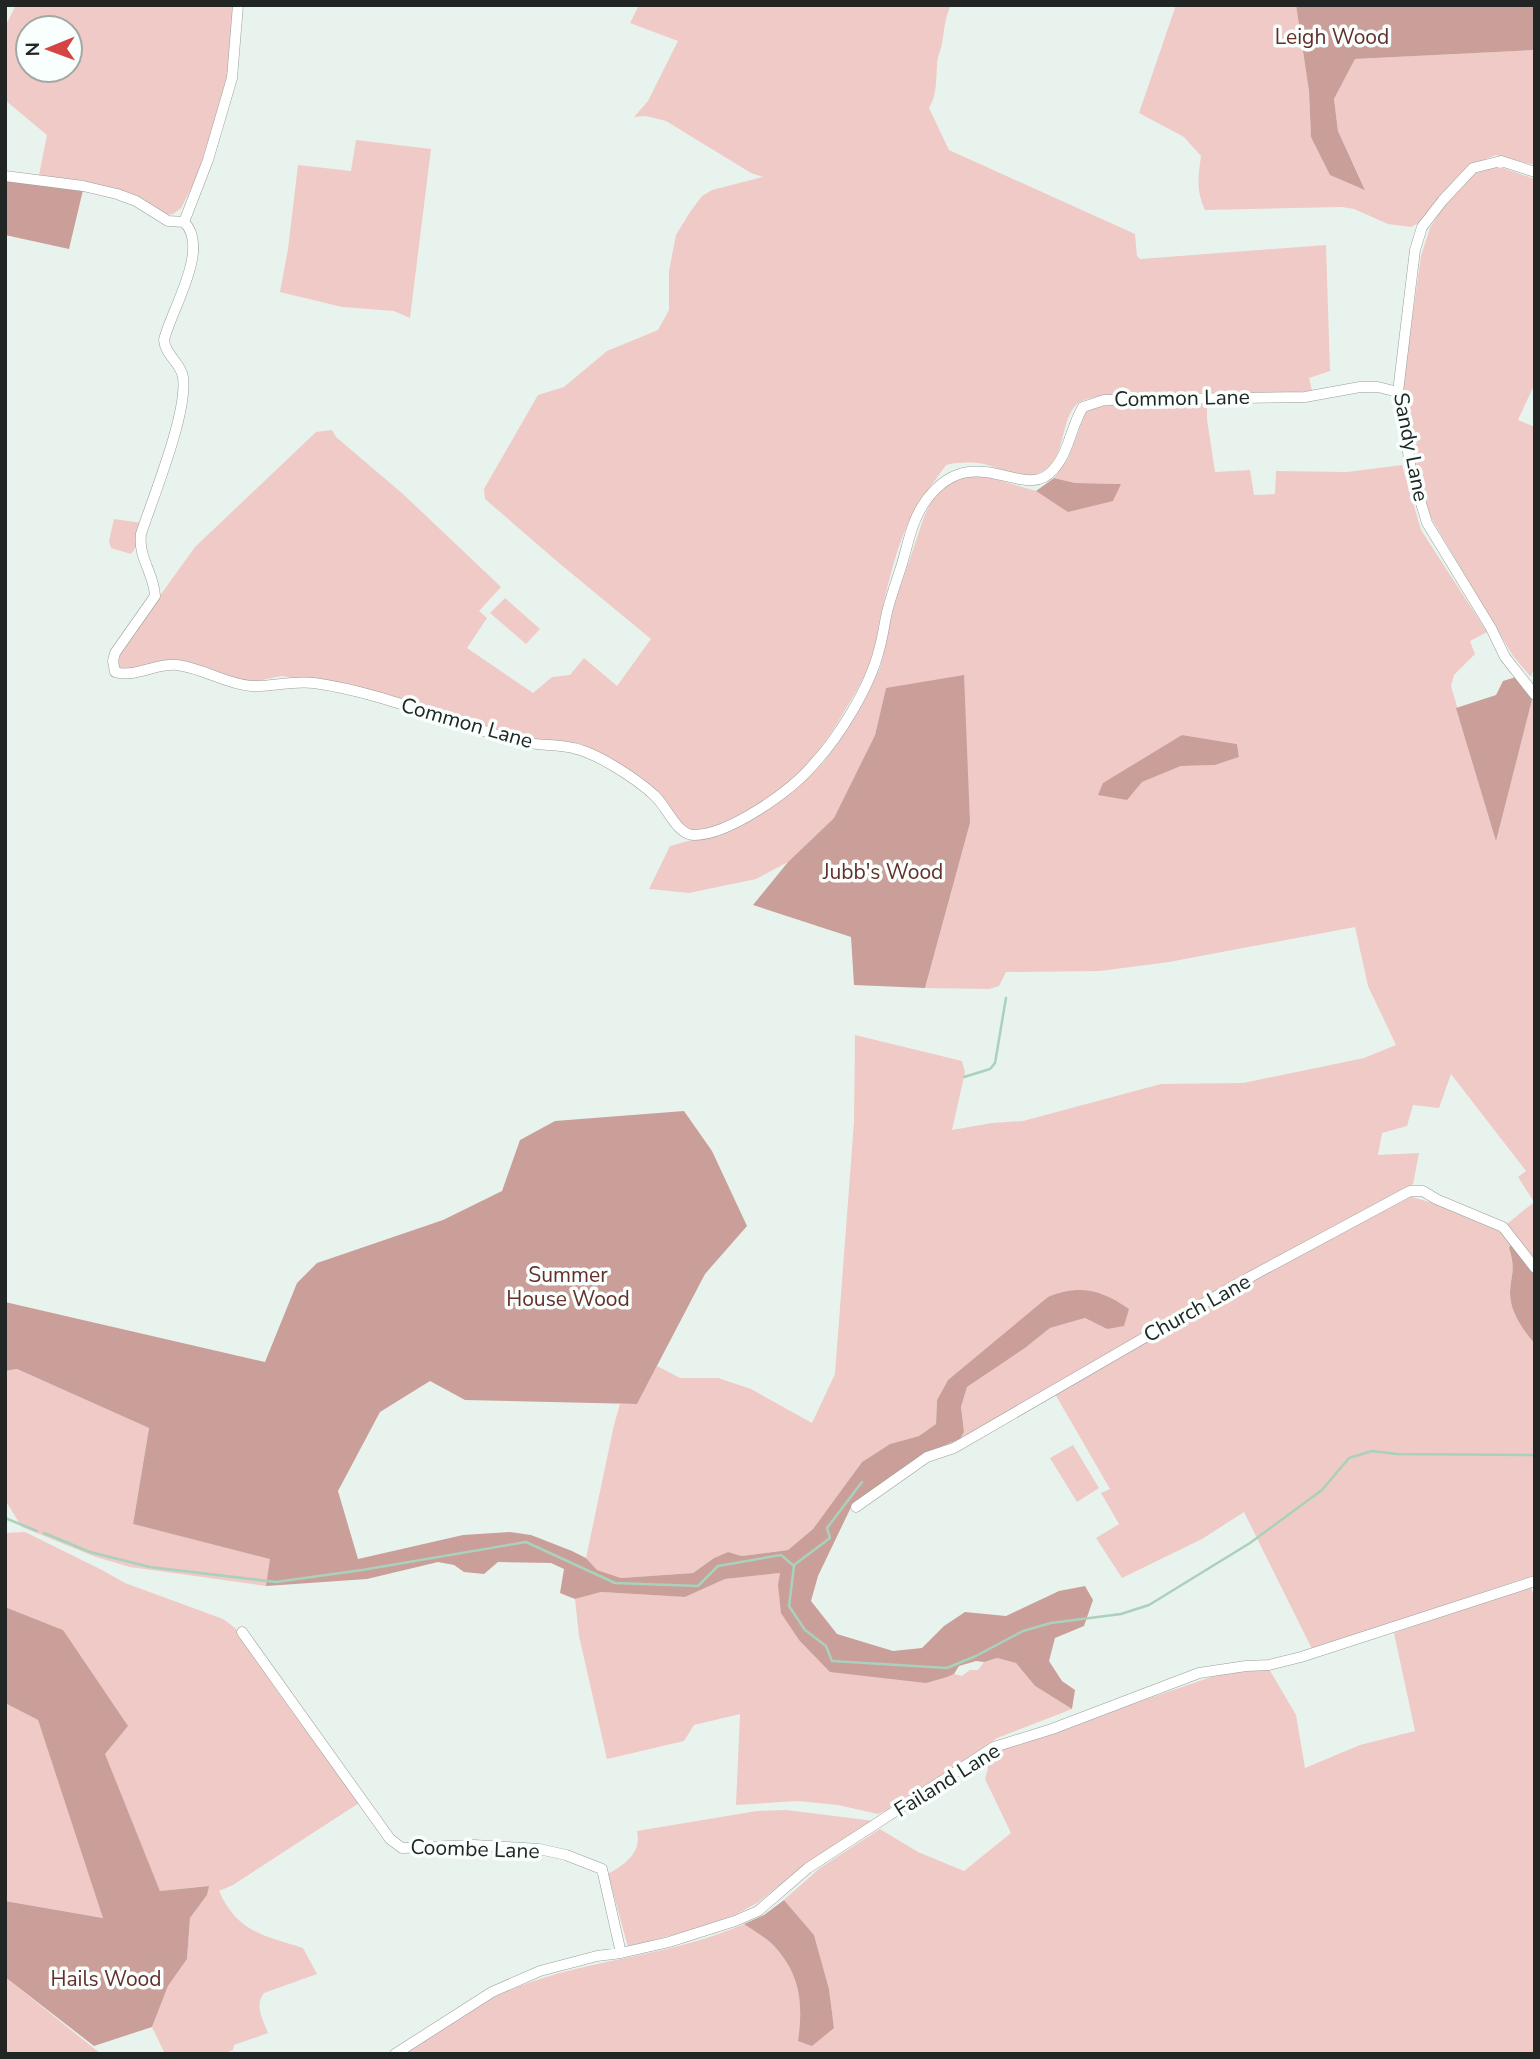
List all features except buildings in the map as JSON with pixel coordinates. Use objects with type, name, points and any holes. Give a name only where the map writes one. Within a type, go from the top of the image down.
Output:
[{"type":"street","points":[[5,176],[83,186],[117,194],[136,201],[168,221],[184,222],[208,160],[232,78],[238,5]]},
{"type":"street","name":"Sandy Lane","points":[[1535,172],[1501,161],[1473,168],[1422,227],[1416,250],[1398,392],[1411,470],[1427,523],[1491,628],[1505,657],[1535,695]]},
{"type":"street","name":"Common Lane","points":[[184,222],[192,236],[188,274],[164,340],[165,348],[183,375],[181,406],[141,534],[140,547],[152,578],[155,596],[116,653],[113,661],[115,672],[128,674],[174,665],[198,669],[236,684],[255,686],[299,681],[314,683],[368,694],[527,744],[576,748],[594,755],[655,796],[684,833],[693,835],[725,827],[779,796],[797,782],[830,746],[866,683],[879,652],[887,612],[917,514],[939,485],[953,475],[973,470],[1023,480],[1044,477],[1052,472],[1059,461],[1083,407],[1104,400],[1305,397],[1360,387],[1378,387],[1398,392]]},
{"type":"street","name":"Church Lane","points":[[856,1507],[926,1457],[954,1448],[1215,1297],[1410,1191],[1423,1191],[1503,1227],[1535,1268]]},
{"type":"street","name":"Failand Lane","points":[[395,2054],[492,1992],[540,1971],[597,1956],[669,1942],[758,1911],[808,1868],[994,1747],[1199,1673],[1246,1665],[1269,1665],[1301,1657],[1535,1581]]},
{"type":"street","name":"Coombe Lane","points":[[243,1632],[390,1839],[402,1848],[474,1845],[539,1849],[566,1855],[602,1869],[621,1953]]},
{"type":"shaded area","points":[[16,5],[233,5],[230,76],[195,181],[181,208],[173,214],[165,215],[121,190],[39,175],[47,135],[5,100],[5,27]]},
{"type":"shaded area","points":[[639,5],[951,5],[938,59],[935,93],[929,108],[949,150],[1135,234],[1137,256],[1140,259],[1326,245],[1330,371],[1309,378],[1312,391],[1106,395],[1090,398],[1075,406],[1054,460],[1041,472],[1020,475],[979,463],[946,465],[917,506],[904,533],[889,581],[872,660],[827,738],[804,768],[775,793],[741,814],[707,828],[686,829],[661,796],[644,782],[581,744],[517,738],[461,721],[462,718],[301,679],[281,676],[253,682],[232,679],[196,664],[177,662],[121,670],[119,658],[123,647],[195,547],[316,432],[332,430],[336,437],[403,494],[501,587],[479,611],[487,618],[467,648],[533,693],[552,677],[570,675],[584,658],[617,686],[651,639],[485,499],[484,489],[538,395],[564,387],[607,351],[658,330],[669,310],[669,271],[676,235],[702,196],[712,190],[763,177],[751,173],[666,121],[646,116],[634,117],[648,101],[678,41],[630,23]]},
{"type":"shaded area","points":[[1176,5],[1296,5],[1309,91],[1311,137],[1365,189],[1338,131],[1334,99],[1355,59],[1535,50],[1535,165],[1496,155],[1473,164],[1442,193],[1422,221],[1411,227],[1388,224],[1354,209],[1342,207],[1205,210],[1198,183],[1201,156],[1184,137],[1139,113]]},
{"type":"shaded area","points":[[356,140],[431,149],[410,318],[394,311],[342,307],[280,292],[298,165],[351,171]]},
{"type":"shaded area","points":[[1490,168],[1503,168],[1535,179],[1535,383],[1518,420],[1535,427],[1535,664],[1531,677],[1513,656],[1430,516],[1415,469],[1402,391],[1421,256],[1430,228],[1446,203],[1471,175]]},
{"type":"shaded area","points":[[1207,401],[1215,472],[1250,470],[1254,495],[1275,494],[1276,471],[1347,472],[1402,465],[1421,530],[1487,632],[1470,641],[1475,654],[1454,675],[1451,686],[1496,840],[1532,700],[1535,704],[1535,1261],[1507,1224],[1534,1202],[1518,1177],[1526,1171],[1451,1074],[1439,1108],[1413,1105],[1407,1126],[1382,1133],[1378,1155],[1419,1153],[1413,1184],[1225,1286],[960,1439],[964,1432],[961,1407],[967,1387],[1050,1328],[1085,1318],[1107,1329],[1129,1310],[1017,1324],[948,1380],[937,1400],[936,1424],[919,1436],[890,1444],[862,1462],[813,1529],[788,1550],[742,1556],[728,1552],[693,1573],[621,1578],[597,1570],[586,1558],[620,1404],[637,1404],[657,1366],[680,1378],[718,1378],[751,1389],[812,1423],[835,1374],[854,1122],[855,1035],[962,1061],[965,1072],[952,1130],[1023,1121],[1161,1084],[1243,1083],[1364,1058],[1396,1045],[1368,986],[1355,927],[1169,962],[1100,971],[1006,972],[999,986],[989,989],[925,988],[970,823],[886,688],[875,735],[834,818],[788,862],[756,879],[689,893],[649,889],[670,846],[729,830],[769,808],[797,788],[824,762],[880,668],[894,606],[924,517],[932,500],[943,488],[964,476],[988,477],[1036,491],[1047,498],[1113,501],[1120,484],[1075,483],[1054,478],[1068,459],[1087,409],[1116,404]],"holes":[[[1182,735],[1237,744],[1239,757],[1215,765],[1181,766],[1142,782]]]},
{"type":"shaded area","points":[[114,519],[142,523],[136,547],[131,554],[111,548],[109,541]]},
{"type":"shaded area","points":[[505,598],[540,629],[526,644],[490,613]]},
{"type":"shaded area","points":[[1409,1196],[1478,1218],[1512,1242],[1509,1248],[1513,1267],[1510,1293],[1512,1307],[1535,1344],[1535,1575],[1312,1649],[1244,1512],[1202,1539],[1122,1578],[1096,1538],[1119,1524],[1101,1493],[1110,1489],[1055,1394],[1221,1297]]},
{"type":"shaded area","points":[[17,1369],[149,1428],[133,1524],[271,1559],[266,1586],[130,1567],[96,1557],[22,1527],[5,1500],[5,1371]]},
{"type":"shaded area","points":[[1073,1445],[1099,1488],[1077,1502],[1050,1458]]},
{"type":"shaded area","points":[[25,1532],[125,1583],[223,1619],[235,1628],[359,1803],[233,1885],[219,1891],[234,1916],[243,1924],[264,1936],[303,1948],[317,1974],[264,1993],[260,2008],[268,2033],[234,2045],[233,2050],[223,2054],[165,2054],[152,2027],[168,1986],[187,1959],[190,1918],[207,1895],[208,1886],[160,1891],[104,1754],[63,1630],[5,1607],[5,1533]]},
{"type":"shaded area","points":[[780,1573],[780,1601],[799,1640],[947,1677],[954,1674],[962,1676],[970,1670],[978,1670],[984,1662],[997,1658],[1016,1663],[1035,1686],[1072,1709],[997,1738],[878,1814],[838,1805],[797,1801],[736,1805],[740,1714],[694,1725],[684,1741],[607,1759],[579,1636],[575,1599],[601,1592],[685,1597],[725,1579]]},
{"type":"shaded area","points":[[1531,1586],[1535,1603],[1535,2054],[405,2054],[465,2013],[531,1982],[692,1942],[744,1924],[772,1944],[790,1969],[800,2003],[798,2041],[834,2028],[829,1989],[814,1935],[784,1900],[820,1868],[880,1829],[918,1852],[964,1871],[1011,1833],[985,1779],[988,1769],[984,1760],[1001,1749],[1220,1674],[1269,1669],[1296,1715],[1305,1768],[1360,1745],[1415,1731],[1394,1633]]},
{"type":"shaded area","points":[[5,1703],[38,1720],[104,1918],[5,1901]]},
{"type":"shaded area","points":[[786,1810],[874,1821],[808,1863],[757,1903],[735,1915],[628,1947],[608,1874],[635,1852],[637,1831],[757,1811]]},
{"type":"shaded area","points":[[5,1977],[101,2054],[5,2054]]},
{"type":"green space","name":"Leigh Wood","points":[[1296,5],[1535,5],[1535,50],[1355,59],[1334,99],[1338,131],[1365,190],[1330,175],[1311,137],[1309,91]]},
{"type":"green space","points":[[5,178],[83,190],[69,249],[5,235]]},
{"type":"green space","points":[[1054,478],[1075,483],[1121,484],[1113,501],[1068,512],[1036,491]]},
{"type":"green space","name":"Jubb's Wood","points":[[964,675],[970,823],[925,988],[854,985],[851,937],[753,905],[788,862],[834,818],[875,735],[886,688]]},
{"type":"green space","points":[[1516,677],[1532,700],[1496,841],[1456,708],[1496,695],[1503,681]]},
{"type":"green space","points":[[1182,735],[1237,744],[1239,757],[1215,765],[1181,766],[1142,782],[1127,800],[1098,795],[1103,783]]},
{"type":"green space","name":"Summer House Wood","points":[[684,1111],[712,1151],[747,1226],[705,1274],[637,1404],[465,1400],[430,1381],[380,1412],[338,1491],[358,1559],[463,1535],[510,1532],[531,1535],[572,1551],[586,1558],[597,1570],[621,1578],[693,1573],[728,1552],[742,1556],[788,1550],[813,1529],[862,1462],[890,1444],[919,1436],[936,1424],[937,1400],[948,1380],[1048,1297],[1080,1290],[1100,1293],[1129,1309],[1124,1326],[1107,1329],[1085,1318],[1050,1328],[967,1387],[961,1407],[964,1432],[960,1439],[924,1454],[853,1503],[818,1576],[811,1601],[837,1634],[893,1651],[922,1648],[944,1626],[965,1612],[1006,1616],[1059,1591],[1085,1586],[1093,1600],[1084,1626],[1055,1638],[1049,1661],[1062,1681],[1075,1690],[1072,1709],[1035,1686],[1016,1663],[997,1658],[959,1666],[954,1674],[926,1683],[830,1672],[799,1640],[781,1613],[778,1585],[780,1573],[725,1579],[685,1597],[601,1592],[575,1599],[560,1593],[564,1569],[551,1563],[498,1562],[484,1574],[464,1572],[454,1565],[438,1562],[367,1579],[266,1586],[270,1559],[133,1524],[149,1428],[17,1369],[5,1371],[5,1302],[265,1362],[297,1283],[317,1263],[443,1220],[502,1191],[520,1140],[555,1121]]},
{"type":"green space","points":[[1512,1242],[1535,1272],[1535,1344],[1512,1307],[1510,1293],[1513,1267],[1509,1248]]},
{"type":"green space","name":"Hails Wood","points":[[5,1607],[63,1630],[128,1726],[105,1754],[160,1891],[209,1886],[207,1895],[190,1918],[187,1959],[168,1986],[152,2027],[94,2046],[5,1977],[5,1901],[103,1918],[38,1720],[5,1703]]},
{"type":"green space","points":[[784,1900],[814,1935],[829,1989],[834,2028],[812,2046],[798,2041],[798,1991],[784,1958],[772,1944],[744,1924],[764,1915]]},
{"type":"waterway","points":[[964,1077],[990,1069],[995,1063],[1006,998]]},
{"type":"waterway","points":[[44,1533],[90,1552],[150,1567],[276,1582],[526,1542],[615,1583],[698,1586],[718,1566],[781,1555],[794,1566],[789,1606],[805,1630],[826,1646],[832,1661],[947,1668],[1023,1631],[1051,1623],[1121,1614],[1149,1605],[1250,1543],[1322,1490],[1349,1458],[1372,1451],[1397,1454],[1535,1455]]},
{"type":"waterway","points":[[794,1565],[830,1538],[827,1528],[862,1482]]},
{"type":"waterway","points":[[5,1518],[37,1531]]}]
